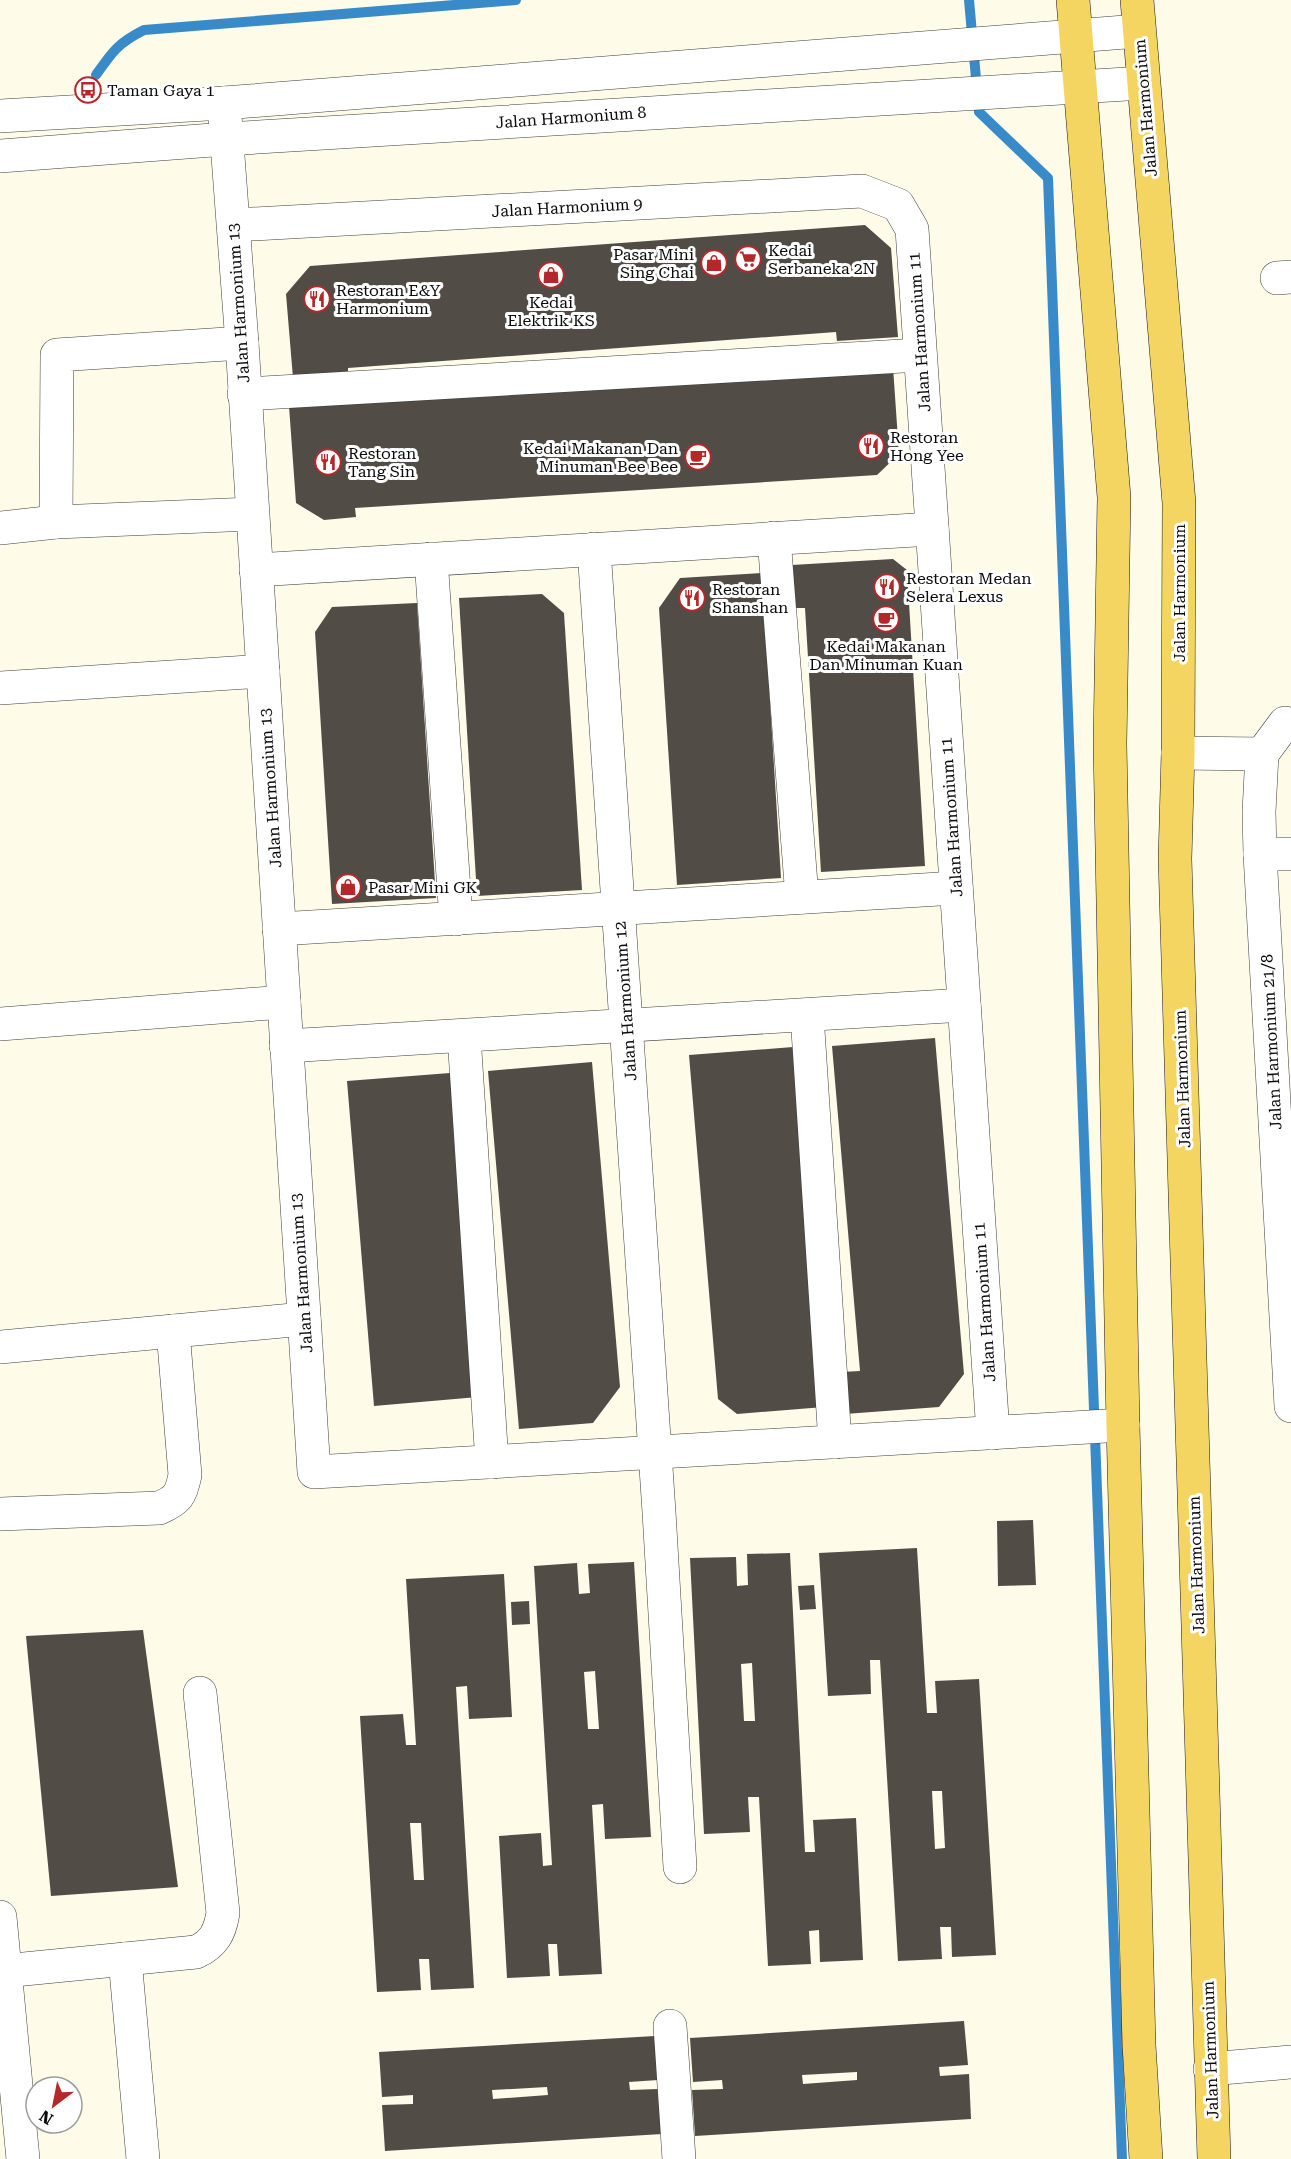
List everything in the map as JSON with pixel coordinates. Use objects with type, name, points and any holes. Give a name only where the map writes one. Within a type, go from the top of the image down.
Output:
[{"type":"main road","points":[[1073,0],[1114,497],[1110,744],[1123,1425],[1139,2045],[1146,2159]]},
{"type":"main road","name":"Jalan Harmonium","points":[[1138,16],[1179,503],[1178,753],[1175,859],[1214,2159]]},
{"type":"street","points":[[0,116],[224,103],[1076,36],[1138,16]]},
{"type":"street","name":"Jalan Harmonium 8","points":[[0,156],[226,139],[1143,83]]},
{"type":"street","name":"Jalan Harmonium 13","points":[[224,103],[242,343],[314,1472],[492,1462]]},
{"type":"street","name":"Jalan Harmonium 9","points":[[234,225],[862,191],[898,205]]},
{"type":"street","name":"Jalan Harmonium 11","points":[[898,205],[912,230],[993,1433]]},
{"type":"street","points":[[56,522],[57,355],[242,343]]},
{"type":"street","points":[[244,394],[920,355]]},
{"type":"street","points":[[0,528],[56,522],[252,514]]},
{"type":"street","points":[[256,570],[932,529]]},
{"type":"street","points":[[774,538],[802,897]]},
{"type":"street","name":"Jalan Harmonium 12","points":[[594,549],[656,1453],[680,1868]]},
{"type":"street","points":[[431,559],[456,919]]},
{"type":"street","points":[[0,688],[263,671]]},
{"type":"street","points":[[1178,753],[1262,754],[1285,723]]},
{"type":"street","name":"Jalan Harmonium 21/8","points":[[1262,754],[1259,812],[1276,854],[1291,1406]]},
{"type":"street","points":[[279,929],[956,888]]},
{"type":"street","points":[[0,1024],[284,1002]]},
{"type":"street","points":[[286,1046],[964,1005]]},
{"type":"street","points":[[807,1015],[835,1442]]},
{"type":"street","points":[[464,1036],[492,1462],[1123,1425]]},
{"type":"street","points":[[0,1347],[304,1319]]},
{"type":"street","points":[[0,1515],[159,1508],[173,1502],[183,1488],[185,1475],[173,1331]]},
{"type":"street","points":[[4,1971],[196,1952],[206,1948],[215,1939],[221,1927],[223,1913],[200,1693]]},
{"type":"street","points":[[0,1917],[22,2159]]},
{"type":"street","points":[[125,1959],[143,2159]]},
{"type":"street","points":[[670,2026],[679,2159]]},
{"type":"street","points":[[1210,2069],[1291,2062]]},
{"type":"building","points":[[865,225],[891,248],[898,337],[837,341],[836,332],[348,368],[348,373],[293,378],[286,294],[310,266]]},
{"type":"building","points":[[893,367],[899,454],[877,475],[355,508],[356,517],[324,520],[296,503],[289,406]]},
{"type":"building","points":[[893,559],[907,570],[925,866],[821,872],[805,608],[794,608],[792,565]]},
{"type":"building","points":[[762,573],[781,878],[677,885],[659,608],[680,578]]},
{"type":"building","points":[[542,594],[564,613],[582,890],[477,896],[459,598]]},
{"type":"building","points":[[417,603],[436,898],[332,904],[315,632],[332,607]]},
{"type":"building","points":[[935,1038],[964,1374],[939,1407],[845,1414],[841,1372],[860,1371],[832,1046]]},
{"type":"building","points":[[793,1047],[824,1407],[737,1414],[718,1399],[689,1055]]},
{"type":"building","points":[[592,1062],[620,1387],[593,1423],[519,1429],[488,1071]]},
{"type":"building","points":[[450,1073],[478,1397],[374,1406],[347,1081]]},
{"type":"building","points":[[1033,1520],[1036,1585],[998,1586],[997,1521]]},
{"type":"building","points":[[917,1548],[927,1713],[937,1713],[935,1681],[979,1679],[996,1955],[952,1957],[951,1927],[940,1927],[942,1959],[898,1961],[880,1660],[870,1660],[871,1694],[828,1696],[819,1553]],"holes":[[[932,1791],[942,1791],[945,1848],[935,1849]]]},
{"type":"building","points":[[790,1553],[805,1852],[815,1852],[813,1820],[856,1818],[863,1960],[820,1962],[819,1930],[809,1931],[811,1964],[768,1966],[759,1797],[748,1797],[750,1832],[704,1834],[690,1558],[736,1557],[737,1586],[748,1585],[747,1554]],"holes":[[[752,1663],[755,1721],[744,1721],[741,1664]]]},
{"type":"building","points":[[634,1562],[651,1837],[605,1839],[603,1804],[592,1805],[602,1974],[559,1976],[557,1944],[548,1944],[550,1976],[507,1978],[499,1836],[541,1833],[543,1866],[552,1865],[534,1566],[577,1563],[579,1594],[590,1593],[588,1564]],"holes":[[[595,1671],[599,1729],[588,1729],[584,1672]]]},
{"type":"building","points":[[504,1574],[512,1717],[469,1719],[467,1686],[456,1687],[474,1988],[431,1990],[429,1959],[419,1959],[421,1990],[377,1992],[360,1716],[403,1714],[406,1745],[416,1745],[406,1579]],"holes":[[[410,1823],[421,1823],[424,1880],[414,1880]]]},
{"type":"building","points":[[814,1585],[816,1609],[800,1610],[798,1586]]},
{"type":"building","points":[[529,1601],[530,1624],[512,1625],[511,1602]]},
{"type":"building","points":[[143,1630],[178,1887],[51,1896],[26,1636]]},
{"type":"building","points":[[964,2021],[968,2065],[939,2067],[940,2076],[969,2074],[971,2119],[695,2136],[692,2090],[723,2089],[722,2080],[693,2082],[690,2038]],"holes":[[[857,2072],[857,2080],[803,2084],[802,2075]]]},
{"type":"building","points":[[655,2036],[658,2080],[629,2082],[630,2090],[658,2089],[662,2134],[385,2151],[382,2105],[413,2104],[413,2095],[382,2097],[379,2052]],"holes":[[[547,2087],[548,2095],[493,2099],[492,2090]]]},
{"type":"waterway","points":[[96,75],[116,49],[144,30],[516,0]]},
{"type":"waterway","points":[[969,0],[979,112],[1048,178],[1122,2159]]},
{"type":"place","name":"Taman Gaya 1","points":[[88,90]]},
{"type":"place","name":"Kedai Serbaneka 2N","points":[[748,259]]},
{"type":"place","name":"Pasar Mini Sing Chai","points":[[714,263]]},
{"type":"place","name":"Kedai Elektrik KS","points":[[551,275]]},
{"type":"place","name":"Restoran E&Y Harmonium","points":[[317,299]]},
{"type":"place","name":"Restoran Hong Yee","points":[[871,446]]},
{"type":"place","name":"Kedai Makanan Dan Minuman Bee Bee","points":[[698,457]]},
{"type":"place","name":"Restoran Tang Sin","points":[[328,462]]},
{"type":"place","name":"Restoran Medan Selera Lexus","points":[[887,587]]},
{"type":"place","name":"Restoran Shanshan","points":[[692,598]]},
{"type":"place","name":"Kedai Makanan Dan Minuman Kuan","points":[[886,619]]},
{"type":"place","name":"Pasar Mini GK","points":[[348,887]]}]
